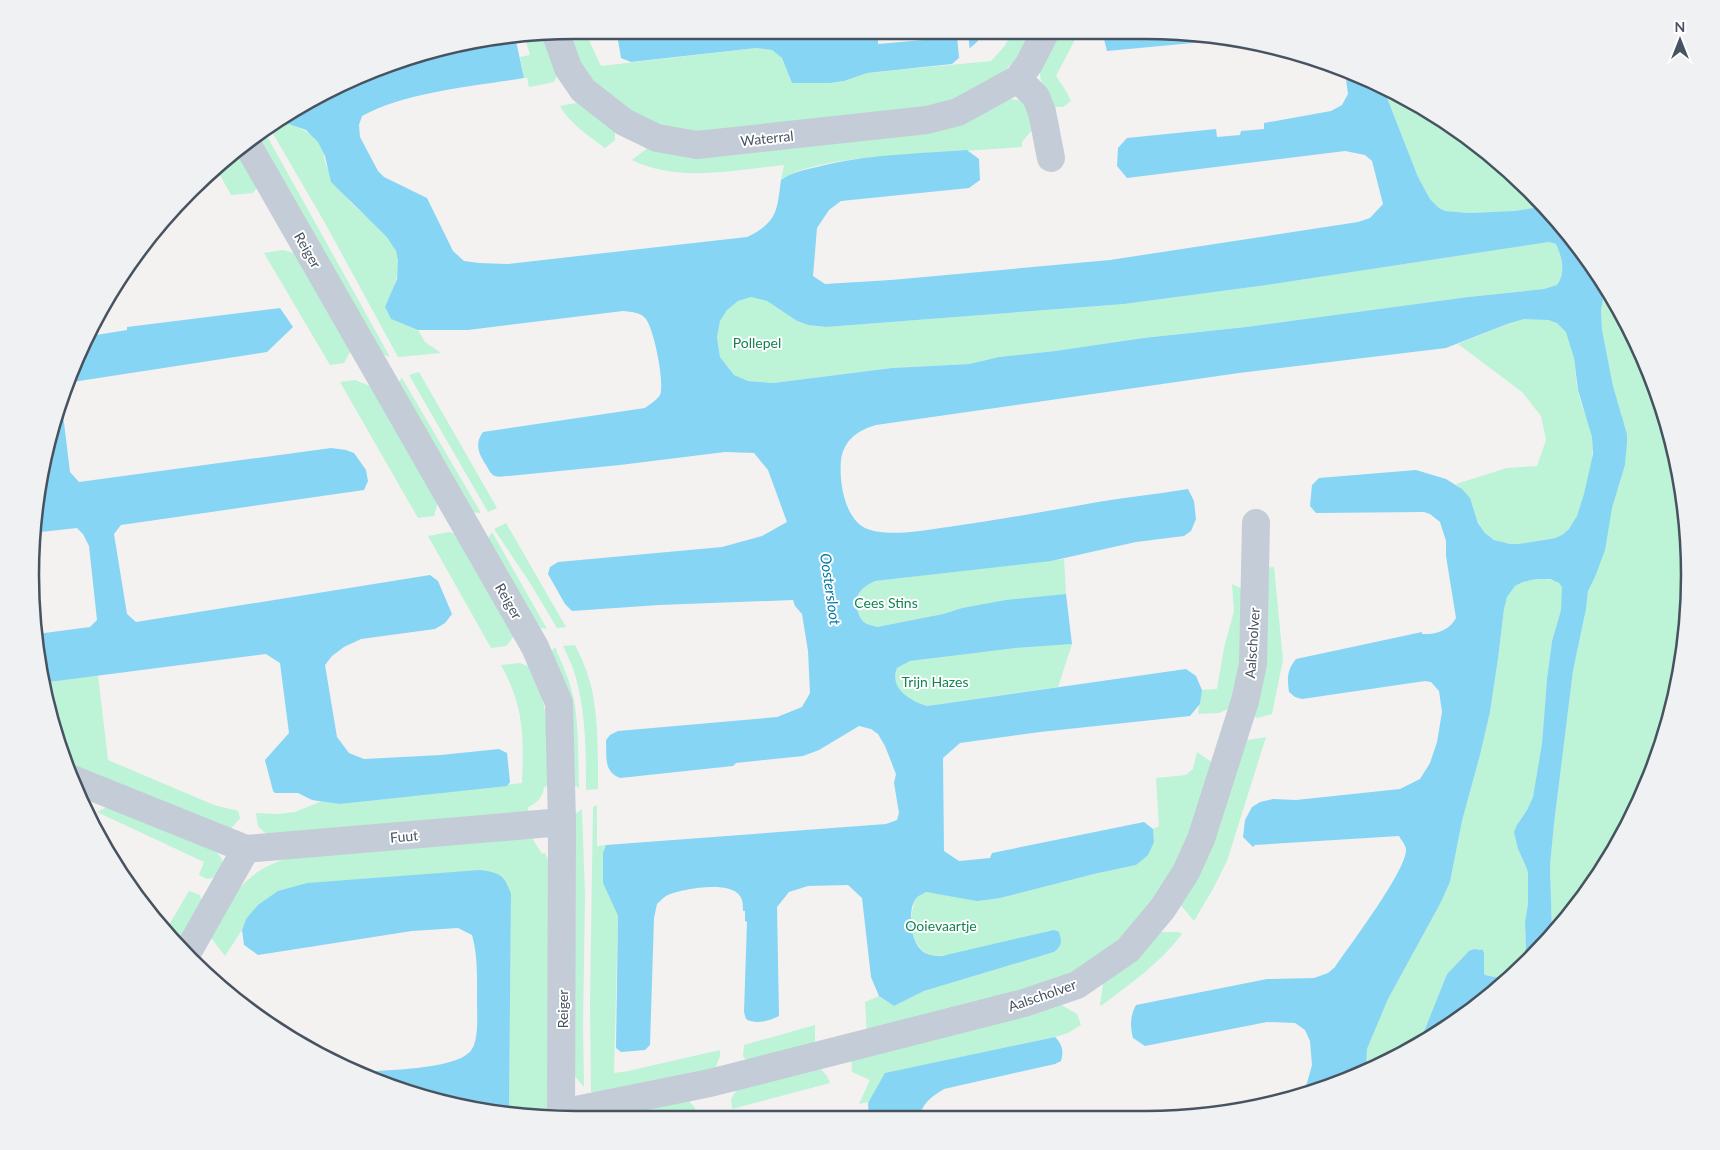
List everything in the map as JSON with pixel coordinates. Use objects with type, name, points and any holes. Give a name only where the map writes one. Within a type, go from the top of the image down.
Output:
[{"type":"street","name":"Waterral","points":[[558,39],[568,68],[583,90],[624,122],[656,138],[697,146],[927,120],[958,112],[1018,79],[1029,64],[1042,39]]},
{"type":"street","points":[[1018,79],[1036,97],[1042,112],[1051,158]]},
{"type":"street","name":"Reiger","points":[[250,149],[535,647],[560,703],[562,822],[561,1111]]},
{"type":"street","name":"Aalscholver","points":[[584,1111],[710,1083],[1024,1004],[1077,985],[1128,950],[1163,908],[1186,872],[1201,839],[1245,701],[1253,664],[1256,523]]},
{"type":"street","name":"Fuut","points":[[81,783],[246,849],[562,822]]},
{"type":"street","points":[[190,948],[246,849]]},
{"type":"green space","points":[[569,39],[588,39],[601,66],[756,48],[772,50],[782,58],[792,83],[830,83],[844,81],[867,73],[991,61],[1008,39],[1030,39],[1023,52],[998,78],[965,98],[926,108],[714,132],[670,131],[624,112],[581,68]]},
{"type":"green space","points":[[1053,39],[1075,39],[1056,76],[1071,101],[1063,107],[1053,107],[1042,84],[1040,68]]},
{"type":"green space","points":[[546,40],[559,71],[554,82],[529,87],[527,78],[524,78],[520,57],[530,55],[526,41]]},
{"type":"green space","points":[[1386,96],[1443,129],[1499,172],[1535,208],[1514,211],[1469,213],[1445,211],[1430,199],[1418,177]]},
{"type":"green space","points":[[1012,99],[1022,101],[1029,107],[1032,130],[1022,142],[1022,147],[854,159],[798,171],[781,180],[784,165],[727,172],[687,173],[650,167],[632,160],[649,147]]},
{"type":"green space","points":[[582,102],[615,132],[615,140],[605,148],[574,124],[560,106]]},
{"type":"green space","points":[[288,122],[311,134],[319,142],[331,175],[340,188],[354,206],[382,230],[393,244],[398,259],[398,266],[394,287],[385,307],[391,319],[418,330],[425,342],[441,353],[398,357],[325,223],[272,132]]},
{"type":"green space","points":[[267,136],[390,357],[379,353],[259,142]]},
{"type":"green space","points":[[240,157],[258,186],[253,193],[231,195],[219,174]]},
{"type":"green space","name":"Pollepel","points":[[1549,242],[1556,244],[1560,254],[1562,270],[1557,285],[1544,289],[1468,297],[1246,327],[1142,338],[999,357],[969,364],[892,368],[773,383],[748,381],[734,375],[720,357],[717,337],[720,321],[726,310],[738,301],[751,297],[767,301],[797,321],[808,325],[826,327],[1124,304],[1267,285]]},
{"type":"green space","points":[[283,250],[297,254],[351,350],[344,363],[330,365],[264,253]]},
{"type":"green space","points":[[1603,296],[1626,338],[1653,403],[1663,436],[1677,505],[1681,575],[1680,610],[1677,645],[1663,714],[1640,780],[1626,812],[1591,873],[1552,924],[1550,866],[1573,671],[1588,591],[1595,577],[1625,465],[1627,434],[1613,386],[1602,330],[1601,310]]},
{"type":"green space","points":[[1524,319],[1556,322],[1568,334],[1573,349],[1579,397],[1591,432],[1593,448],[1590,474],[1583,501],[1573,524],[1566,532],[1553,538],[1509,544],[1498,542],[1484,532],[1469,498],[1456,484],[1507,468],[1537,466],[1546,440],[1541,416],[1522,392],[1458,344]]},
{"type":"green space","points":[[419,372],[497,508],[488,512],[409,375]]},
{"type":"green space","points":[[402,378],[481,513],[470,512],[397,384]]},
{"type":"green space","points":[[355,380],[372,387],[438,502],[434,516],[418,518],[340,382]]},
{"type":"green space","points":[[506,523],[566,627],[557,628],[494,529]]},
{"type":"green space","points":[[449,532],[456,534],[514,636],[506,646],[491,648],[428,536]]},
{"type":"green space","points":[[492,532],[547,629],[535,627],[487,540]]},
{"type":"green space","name":"Cees Stins","points":[[1064,559],[1066,594],[962,608],[943,614],[877,627],[864,622],[860,617],[856,603],[857,596],[864,587],[875,581]]},
{"type":"green space","points":[[1274,567],[1283,660],[1272,714],[1257,718],[1251,713],[1264,568]]},
{"type":"green space","points":[[1547,579],[1563,587],[1561,610],[1552,641],[1542,743],[1533,797],[1517,825],[1518,849],[1528,874],[1528,904],[1525,922],[1526,948],[1523,955],[1499,978],[1485,975],[1483,950],[1474,949],[1462,958],[1447,974],[1424,1033],[1366,1063],[1367,1049],[1388,999],[1450,882],[1462,821],[1490,712],[1507,596],[1515,586],[1523,582]]},
{"type":"green space","points":[[1232,584],[1245,590],[1246,625],[1235,706],[1219,713],[1198,714],[1202,690],[1217,689],[1224,648],[1234,611]]},
{"type":"green space","name":"Trijn Hazes","points":[[1072,644],[1058,687],[927,706],[908,697],[898,687],[896,682],[897,668],[910,661],[1016,648]]},
{"type":"green space","points":[[575,645],[586,670],[596,713],[598,789],[586,790],[582,706],[575,674],[563,646]]},
{"type":"green space","points":[[555,647],[574,698],[578,737],[579,788],[571,783],[550,653]]},
{"type":"green space","points":[[520,663],[532,668],[538,683],[545,712],[548,741],[548,786],[544,787],[539,799],[527,808],[529,811],[266,834],[258,826],[256,813],[277,814],[295,812],[322,801],[340,804],[522,783],[523,751],[521,722],[514,694],[501,665]]},
{"type":"green space","points":[[98,675],[108,760],[214,805],[238,811],[240,818],[229,831],[77,772],[67,747],[49,682]]},
{"type":"green space","points":[[1266,737],[1227,861],[1194,921],[1179,903],[1243,741]]},
{"type":"green space","name":"Ooievaartje","points":[[1197,752],[1216,765],[1173,879],[1118,946],[1059,982],[867,1034],[865,1002],[879,996],[894,1006],[924,991],[1054,952],[930,956],[918,945],[912,930],[912,913],[917,897],[926,892],[977,900],[1000,898],[1136,865],[1154,842],[1153,829],[1159,826],[1156,778],[1186,775],[1193,769]]},
{"type":"green space","points":[[111,805],[212,847],[223,863],[221,876],[207,879],[199,875],[204,862],[97,812]]},
{"type":"green space","points":[[597,805],[597,846],[606,845],[603,853],[603,883],[618,916],[614,1073],[720,1050],[720,1056],[714,1072],[613,1093],[591,1092],[590,1002],[593,807]]},
{"type":"green space","points":[[582,809],[585,896],[584,1087],[573,1074],[571,817]]},
{"type":"green space","points":[[532,838],[542,854],[545,853],[548,860],[548,1110],[509,1107],[511,894],[246,919],[242,930],[225,956],[208,934],[236,892],[254,875],[265,868],[285,859],[311,853]]},
{"type":"green space","points":[[189,891],[200,895],[203,905],[183,940],[169,925]]},
{"type":"green space","points":[[1158,932],[1179,932],[1182,934],[1154,964],[1101,1006],[1104,978]]},
{"type":"green space","points":[[1058,1003],[1077,1014],[1081,1025],[1068,1033],[1055,1037],[886,1073],[869,1102],[859,1104],[870,1080],[852,1072],[851,1057]]},
{"type":"green space","points":[[815,1025],[815,1047],[750,1064],[743,1056],[744,1045]]},
{"type":"green space","points":[[818,1066],[827,1076],[830,1083],[732,1109],[731,1099],[739,1086]]},
{"type":"green space","points":[[687,1099],[695,1108],[695,1111],[632,1111]]},
{"type":"water","points":[[618,39],[978,39],[978,41],[952,64],[867,73],[844,81],[830,83],[792,83],[782,58],[772,50],[756,48],[631,62],[621,58]]},
{"type":"water","points":[[1104,39],[1204,42],[1107,51]]},
{"type":"water","name":"Oostersloot","points":[[516,42],[524,78],[440,91],[398,101],[362,116],[359,125],[360,137],[378,171],[384,177],[427,198],[453,251],[464,261],[479,263],[507,264],[747,237],[765,226],[770,220],[777,207],[781,180],[794,173],[854,159],[892,155],[967,150],[979,159],[980,180],[969,188],[841,201],[829,210],[817,228],[813,276],[825,284],[891,280],[1110,260],[1358,222],[1370,218],[1383,204],[1372,161],[1365,155],[1345,151],[1127,178],[1117,166],[1118,148],[1127,138],[1216,129],[1217,137],[1240,135],[1241,131],[1264,129],[1264,123],[1331,111],[1342,105],[1348,94],[1346,78],[1386,96],[1418,177],[1430,199],[1439,208],[1445,211],[1469,213],[1514,211],[1535,208],[1570,249],[1603,296],[1602,330],[1613,386],[1627,434],[1627,443],[1625,465],[1612,508],[1605,550],[1588,591],[1573,671],[1550,866],[1552,924],[1522,956],[1526,948],[1525,922],[1528,904],[1528,874],[1518,849],[1514,832],[1533,797],[1542,743],[1552,641],[1561,610],[1562,587],[1559,583],[1550,579],[1536,579],[1515,586],[1507,597],[1490,712],[1462,821],[1450,882],[1388,999],[1367,1049],[1366,1063],[1304,1087],[1312,1065],[1310,1041],[1305,1030],[1295,1023],[1267,1022],[1145,1046],[1133,1038],[1131,1021],[1136,1005],[1267,979],[1314,978],[1328,973],[1335,967],[1364,926],[1397,874],[1404,860],[1406,850],[1399,836],[1255,845],[1253,847],[1243,837],[1245,820],[1252,807],[1260,802],[1273,799],[1296,800],[1400,789],[1420,779],[1430,763],[1437,742],[1442,712],[1439,691],[1431,682],[1425,681],[1302,699],[1295,697],[1289,692],[1288,674],[1296,659],[1422,632],[1422,634],[1437,633],[1450,626],[1456,618],[1446,556],[1446,541],[1440,522],[1424,512],[1316,513],[1310,506],[1312,485],[1319,478],[1416,470],[1446,479],[1462,489],[1470,498],[1478,523],[1485,533],[1494,540],[1519,544],[1555,538],[1562,535],[1569,529],[1577,516],[1584,494],[1593,454],[1592,437],[1578,390],[1574,358],[1566,332],[1557,323],[1548,320],[1524,319],[1446,348],[1239,373],[876,425],[853,436],[845,446],[841,460],[844,498],[852,516],[858,523],[874,531],[895,533],[928,530],[1188,489],[1194,501],[1196,519],[1191,531],[1184,536],[1136,542],[1051,561],[875,581],[862,589],[857,596],[856,603],[862,620],[867,624],[877,627],[1006,600],[1066,594],[1072,644],[1016,648],[910,661],[897,668],[895,675],[898,687],[914,701],[927,706],[1186,669],[1196,676],[1202,690],[1200,704],[1190,716],[1040,732],[960,743],[943,758],[944,851],[959,861],[990,858],[992,853],[1144,822],[1153,829],[1154,842],[1148,855],[1136,865],[1000,898],[977,901],[926,892],[917,897],[911,913],[913,935],[919,948],[930,955],[942,956],[1054,930],[1059,932],[1061,944],[1054,952],[924,991],[894,1006],[879,996],[871,977],[862,898],[848,885],[808,886],[789,892],[777,907],[779,1016],[762,1022],[746,1019],[744,1012],[747,922],[745,921],[745,911],[743,911],[740,896],[735,891],[716,887],[704,887],[673,893],[657,904],[654,918],[650,1045],[645,1050],[621,1052],[616,1048],[618,916],[603,883],[603,853],[606,845],[886,824],[897,820],[899,813],[894,783],[896,774],[878,734],[871,729],[859,726],[819,750],[803,756],[736,763],[733,766],[620,778],[611,771],[606,758],[606,740],[610,735],[618,731],[777,717],[802,707],[810,693],[808,651],[802,614],[795,606],[793,600],[659,605],[572,611],[565,604],[548,574],[550,567],[558,562],[722,547],[762,536],[787,522],[768,470],[754,453],[725,452],[620,465],[495,476],[491,473],[478,449],[480,436],[483,432],[645,408],[660,395],[661,380],[658,356],[648,323],[638,313],[623,311],[468,330],[418,330],[391,319],[385,307],[397,279],[398,261],[396,251],[387,237],[331,182],[325,156],[318,142],[306,130],[288,123],[338,94],[403,67],[470,49]],"holes":[[[1549,242],[1556,244],[1560,254],[1562,270],[1560,280],[1557,285],[1544,289],[1468,297],[1246,327],[1143,338],[999,357],[969,364],[892,368],[773,383],[748,381],[734,375],[720,357],[717,337],[720,321],[727,310],[738,301],[751,297],[767,301],[797,321],[808,325],[826,327],[1124,304],[1267,285]]]},
{"type":"water","points":[[280,308],[293,327],[267,352],[75,382],[96,335],[127,330],[127,327]]},
{"type":"water","points":[[63,416],[70,472],[79,482],[331,448],[354,453],[366,470],[368,481],[364,490],[121,525],[114,534],[127,614],[136,622],[430,575],[438,581],[452,614],[445,623],[435,629],[361,639],[344,647],[332,656],[325,665],[337,737],[349,753],[364,759],[441,755],[499,749],[507,753],[510,782],[507,786],[340,804],[312,800],[298,793],[275,793],[265,760],[289,733],[280,663],[266,654],[49,682],[42,633],[90,627],[97,620],[89,546],[83,534],[77,528],[41,532],[49,470]]},
{"type":"water","points":[[480,870],[492,872],[503,878],[511,894],[509,1107],[436,1093],[373,1071],[437,1065],[465,1056],[472,1049],[477,1032],[477,967],[472,935],[458,928],[412,931],[258,955],[244,945],[242,930],[246,919],[258,905],[278,891],[307,883]]},
{"type":"water","points":[[1474,949],[1483,950],[1485,975],[1499,978],[1443,1021],[1424,1033],[1447,974],[1469,951]]},
{"type":"water","points":[[1055,1037],[1061,1045],[1062,1051],[1061,1061],[1055,1064],[944,1089],[927,1102],[922,1111],[868,1111],[868,1103],[885,1073]]},
{"type":"pier","points":[[878,39],[934,39],[878,44]]},
{"type":"pier","points":[[957,39],[969,39],[970,53],[964,57],[959,57]]}]
